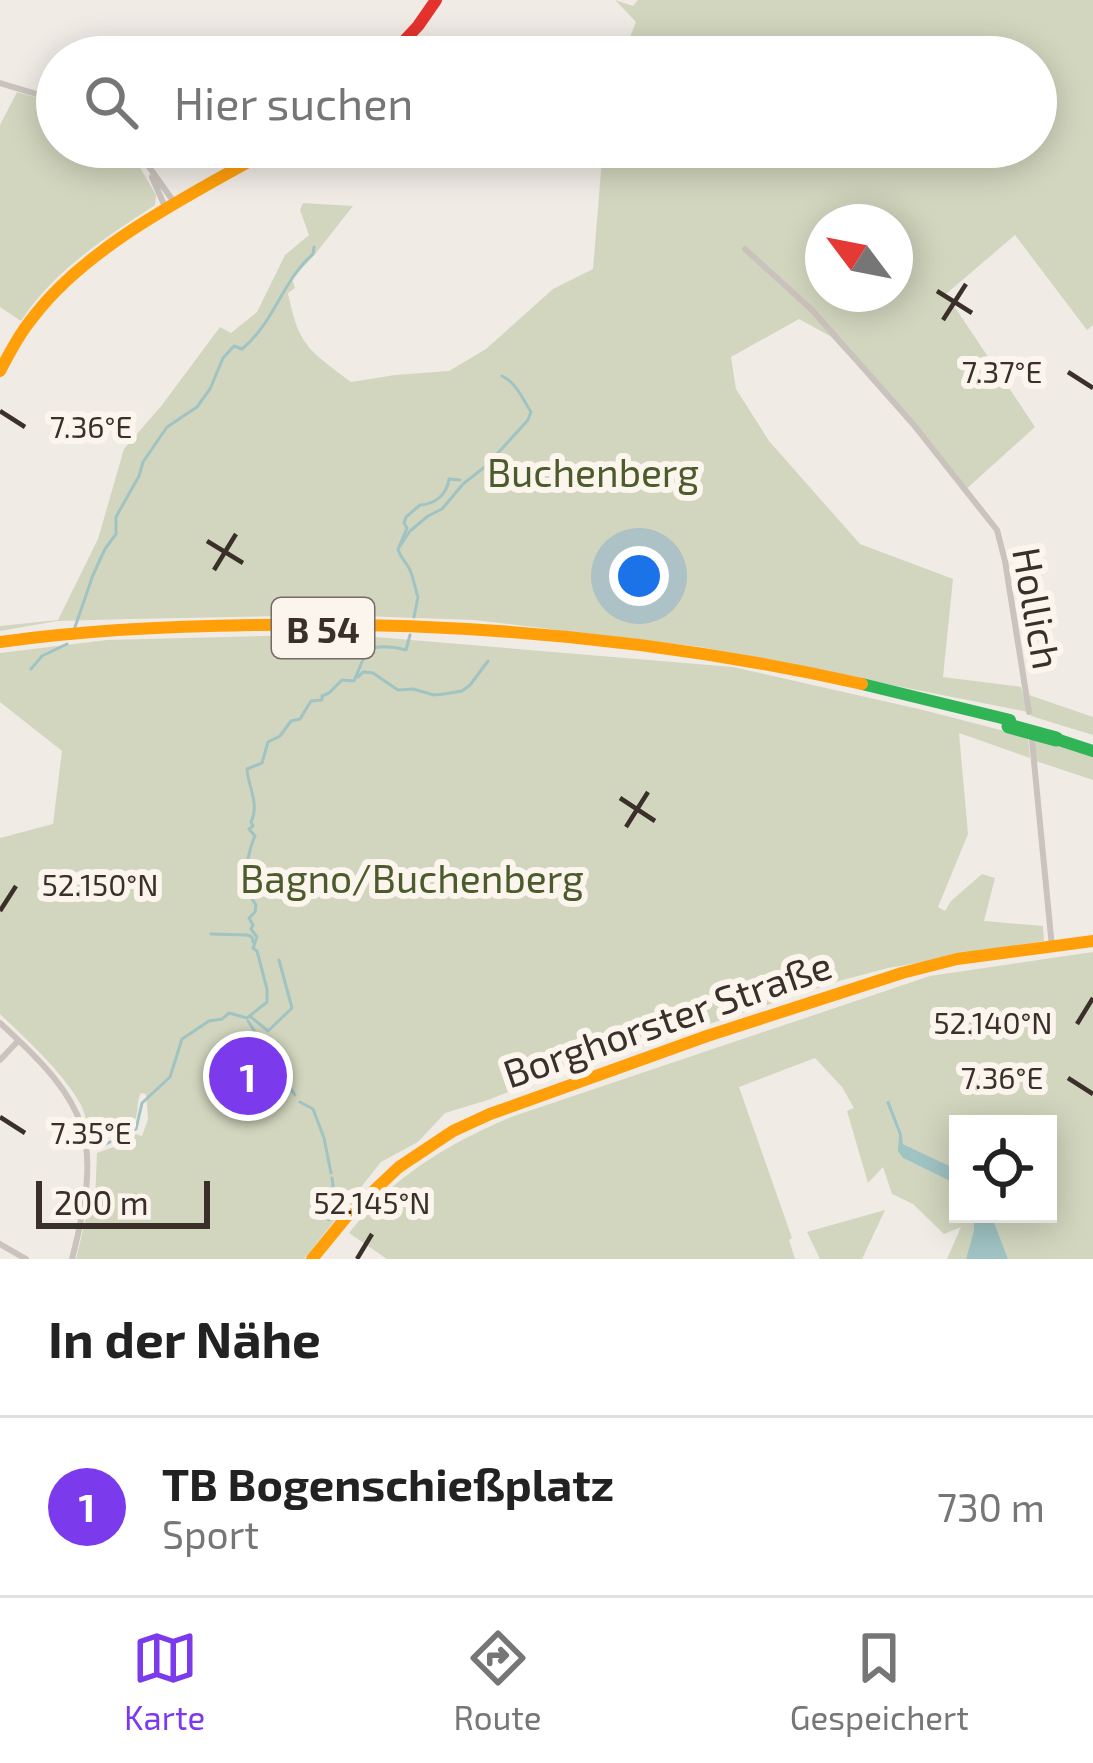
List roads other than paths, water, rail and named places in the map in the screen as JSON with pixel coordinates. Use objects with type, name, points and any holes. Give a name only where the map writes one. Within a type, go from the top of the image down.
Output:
[{"type":"main road","points":[[408,36],[436,0]]},
{"type":"main road","points":[[0,371],[24,327],[73,272],[121,237],[239,168]]},
{"type":"main road","name":"B 54","points":[[0,645],[338,627],[524,638],[734,663],[1010,723],[1093,748]]},
{"type":"main road","name":"Borghorster Straße","points":[[312,1259],[348,1215],[399,1166],[452,1131],[490,1114],[902,973],[957,959],[1093,941]]},
{"type":"street","points":[[0,83],[36,94]]},
{"type":"street","points":[[149,168],[171,208]]},
{"type":"street","name":"Hollich","points":[[745,249],[812,310],[913,424],[997,530],[1028,712]]},
{"type":"street","points":[[1032,741],[1052,947]]},
{"type":"street","points":[[0,1023],[59,1082],[82,1127],[88,1184],[72,1259]]},
{"type":"street","points":[[0,1060],[19,1040]]},
{"type":"street","points":[[0,1244],[26,1259]]},
{"type":"water","points":[[889,1100],[903,1144],[949,1166],[949,1181],[903,1158]]},
{"type":"water","points":[[974,1223],[994,1223],[1008,1259],[966,1259]]},
{"type":"waterway","points":[[75,627],[93,575],[116,534],[116,517],[143,462],[167,427],[197,407],[223,358],[234,346],[242,349],[253,339],[314,247]]},
{"type":"waterway","points":[[414,617],[418,597],[398,549],[410,531],[442,509],[486,466],[531,412],[516,387],[502,376]]},
{"type":"waterway","points":[[398,549],[407,528],[406,517],[440,497],[449,479],[460,480]]},
{"type":"waterway","points":[[93,1139],[102,1146],[136,1129],[142,1103],[170,1077],[182,1039],[229,1013],[247,1018],[267,1002],[253,948],[257,937],[249,918],[256,905],[247,891],[254,878],[242,874],[255,836],[249,829],[254,809],[247,769],[262,763],[268,742],[280,736],[291,721],[300,719],[311,701],[322,700],[342,680],[354,681],[367,650],[406,650],[410,635]]},
{"type":"waterway","points":[[31,669],[42,656],[67,644]]},
{"type":"waterway","points":[[358,677],[373,673],[398,690],[444,694],[462,691],[488,661]]},
{"type":"waterway","points":[[211,934],[247,935],[253,942]]},
{"type":"waterway","points":[[251,1017],[268,1031],[292,1008],[279,960]]},
{"type":"waterway","points":[[248,1021],[295,1095]]},
{"type":"waterway","points":[[300,1102],[313,1109],[331,1173]]},
{"type":"waterway","points":[[329,1220],[332,1178]]},
{"type":"place","name":"TB Bogenschießplatz","points":[[248,1076]]},
{"type":"park label","name":"Buchenberg","points":[[593,471]]},
{"type":"park label","name":"Bagno/Buchenberg","points":[[412,877]]}]
